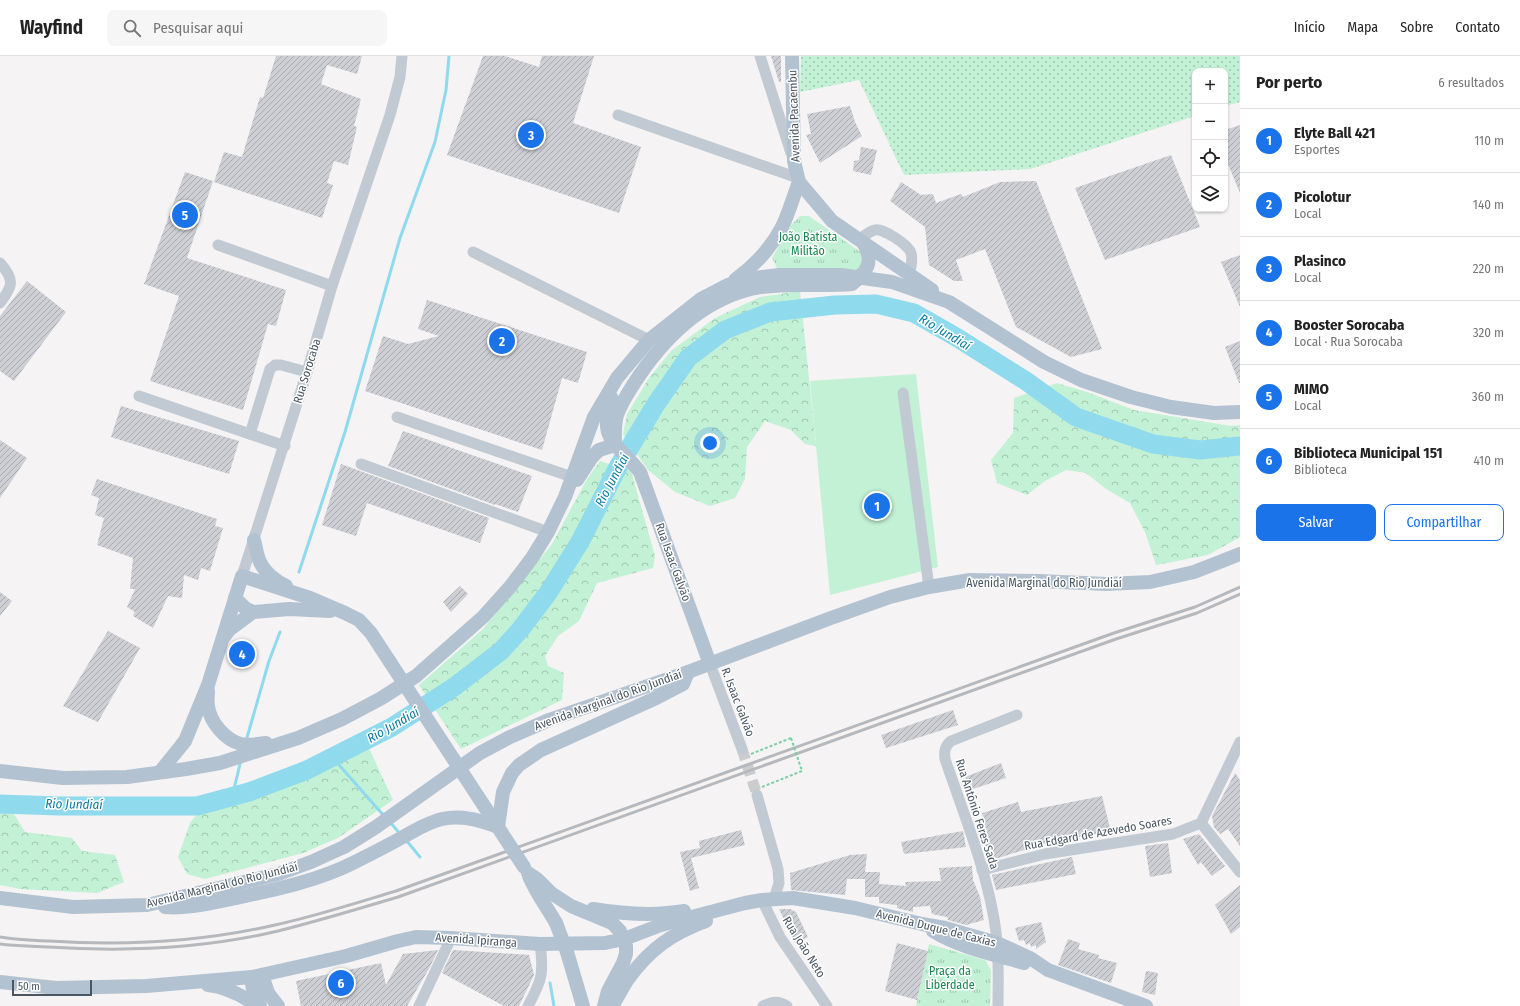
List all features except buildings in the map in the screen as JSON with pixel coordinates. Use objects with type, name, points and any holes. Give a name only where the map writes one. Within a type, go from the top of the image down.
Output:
[{"type":"main road","name":"Avenida Pacaembu","points":[[792,56],[794,161],[798,180],[832,221],[949,302]]},
{"type":"main road","points":[[0,771],[62,778],[127,777],[220,763],[298,738],[342,719],[380,699],[416,676],[483,617],[532,558],[548,532],[565,497],[594,416],[617,378],[649,340],[701,300],[728,285],[747,271],[763,256],[782,226],[798,180]]},
{"type":"main road","points":[[565,497],[592,457],[599,450],[617,448],[617,416],[632,385],[648,362],[685,323],[710,306],[730,296],[755,288],[779,285],[852,284],[866,269],[868,262],[869,253],[861,242]]},
{"type":"main road","points":[[728,285],[754,278],[779,275],[841,275],[892,282],[949,302],[1044,362],[1082,380],[1131,397],[1171,407],[1214,413],[1240,412]]},
{"type":"main road","name":"Rua Isaac Galvão","points":[[617,378],[606,420],[607,431],[617,448],[640,472],[710,664]]},
{"type":"main road","points":[[254,540],[260,562],[279,583],[359,620],[371,633],[526,870],[535,890],[556,923],[567,952],[582,1001],[596,997],[627,981]]},
{"type":"main road","name":"Avenida Marginal do Rio Jundiaí","points":[[0,898],[73,907],[147,905],[278,874],[311,862],[344,847],[376,827],[480,754],[510,737],[549,720],[688,672],[831,618],[890,598],[929,587],[970,580],[1106,584],[1150,582],[1194,572],[1240,554]]},
{"type":"main road","points":[[242,576],[310,598]]},
{"type":"main road","name":"Rua Sorocaba","points":[[208,685],[242,576]]},
{"type":"main road","points":[[235,598],[245,608],[253,612],[289,609],[344,612]]},
{"type":"main road","points":[[221,640],[229,630],[253,612]]},
{"type":"main road","points":[[498,827],[503,792],[512,773],[519,765],[541,750],[630,708],[656,698],[683,684],[688,672]]},
{"type":"main road","points":[[208,685],[207,705],[210,714],[218,728],[231,739],[240,744],[251,745],[298,738]]},
{"type":"main road","points":[[160,772],[185,741],[208,685]]},
{"type":"main road","points":[[147,905],[168,907],[193,905],[278,889],[315,878],[351,864],[426,824],[442,819],[464,817],[472,818],[498,827]]},
{"type":"main road","points":[[526,870],[551,893],[571,906],[612,923],[620,931],[624,939],[626,954],[623,964],[608,991],[604,1006]]},
{"type":"main road","name":"Avenida Duque de Caxias","points":[[768,899],[793,898],[815,901],[855,908],[922,924],[942,937],[966,946],[997,949],[1048,970],[1146,1006]]},
{"type":"main road","name":"Avenida Ipiranga","points":[[0,982],[56,988],[146,986],[257,976],[346,956],[410,938],[432,937],[540,944],[605,944],[624,939],[661,925],[742,904],[768,899]]},
{"type":"main road","points":[[571,906],[612,912],[670,914],[731,903],[742,904]]},
{"type":"main road","points":[[612,1006],[627,981],[639,965],[657,946],[683,930],[735,910],[742,904]]},
{"type":"main road","points":[[257,976],[253,990],[260,1006]]},
{"type":"main road","points":[[257,976],[278,1006]]},
{"type":"main road","name":"Avenida Ipiranga","points":[[188,983],[223,988],[243,996],[257,1006]]},
{"type":"street","name":"Rua Sorocaba","points":[[242,576],[285,446],[332,286],[390,115],[400,77],[402,56]]},
{"type":"street","points":[[760,56],[794,161]]},
{"type":"street","points":[[618,115],[798,180]]},
{"type":"street","points":[[861,242],[874,230],[880,230],[908,246],[912,261],[910,275]]},
{"type":"street","points":[[218,245],[332,286]]},
{"type":"street","points":[[473,252],[649,340]]},
{"type":"street","points":[[0,263],[9,273],[11,281],[9,290],[0,303]]},
{"type":"street","points":[[250,434],[270,369],[275,365],[281,365],[307,372]]},
{"type":"street","points":[[903,393],[929,587]]},
{"type":"street","points":[[139,396],[285,446]]},
{"type":"street","points":[[397,417],[572,477]]},
{"type":"street","points":[[361,464],[548,532]]},
{"type":"street","name":"R. Isaac Galvão","points":[[710,664],[743,753]]},
{"type":"street","name":"Rua Antônio Feres Sada","points":[[998,1006],[997,949],[990,904],[982,870],[944,752],[946,745],[951,741],[1017,715]]},
{"type":"street","points":[[1240,742],[1201,822],[1240,872]]},
{"type":"street","points":[[756,792],[778,869],[779,883],[768,899]]},
{"type":"street","name":"Rua Edgard de Azevedo Soares","points":[[982,870],[1045,854],[1173,834],[1201,822]]},
{"type":"street","name":"Rua João Neto","points":[[768,899],[780,938],[827,1006]]},
{"type":"street","points":[[419,1006],[451,938]]},
{"type":"street","points":[[528,1006],[539,985],[542,972],[540,944]]},
{"type":"street","points":[[763,1006],[771,1002],[779,1001],[787,1006]]},
{"type":"path","points":[[743,753],[791,738],[802,771],[756,792]]},
{"type":"green space","points":[[801,56],[1240,56],[1240,102],[1228,105],[1228,68],[1192,68],[1192,117],[1030,169],[904,175],[859,80],[800,92]]},
{"type":"green space","name":"João Batista Militão","points":[[800,216],[809,216],[862,253],[861,265],[858,271],[777,268],[772,258],[792,224]]},
{"type":"green space","points":[[800,291],[816,446],[805,444],[791,430],[765,421],[747,447],[745,479],[735,498],[710,506],[675,492],[648,470],[623,434],[627,414],[649,378],[671,351],[715,318],[760,297]]},
{"type":"green space","points":[[916,374],[938,567],[830,595],[810,381]]},
{"type":"green space","points":[[1057,383],[1087,392],[1134,410],[1231,426],[1240,425],[1240,537],[1208,555],[1156,565],[1145,532],[1130,503],[1106,489],[1086,473],[1066,470],[1045,481],[1027,495],[997,483],[991,460],[1013,433],[1014,398]]},
{"type":"green space","points":[[600,461],[630,467],[655,556],[653,568],[597,583],[579,621],[558,636],[545,656],[548,666],[564,673],[562,700],[461,749],[419,685],[483,629],[552,544],[587,479]]},
{"type":"green space","points":[[367,744],[393,800],[338,838],[303,853],[205,879],[187,874],[178,857],[190,823],[201,809],[229,807],[247,796],[305,775]]},
{"type":"green space","points":[[0,812],[14,814],[25,832],[72,838],[82,851],[115,855],[124,882],[97,893],[20,889],[0,885]]},
{"type":"green space","name":"Praça da Liberdade","points":[[929,944],[985,960],[991,970],[990,1006],[916,1006]]},
{"type":"waterway","points":[[299,572],[345,432],[400,238],[435,142],[446,90],[449,56]]},
{"type":"waterway","name":"Rio Jundiaí","points":[[0,804],[59,806],[197,806],[249,792],[307,770],[392,727],[454,687],[501,651],[520,630],[548,593],[580,542],[618,467],[656,404],[688,358],[725,330],[770,312],[835,305],[876,304],[914,313],[956,337],[1026,381],[1076,417],[1153,444],[1200,450],[1240,446]]},
{"type":"waterway","points":[[246,741],[269,661],[280,632]]},
{"type":"waterway","points":[[332,757],[385,817]]},
{"type":"waterway","points":[[232,797],[241,760]]},
{"type":"waterway","points":[[390,822],[401,835]]},
{"type":"waterway","points":[[406,840],[420,857]]},
{"type":"waterway","points":[[550,983],[554,1006]]},
{"type":"tunnel","points":[[742,749],[757,795]]},
{"type":"railway","points":[[0,937],[24,940],[106,943],[134,943],[191,939],[247,931],[321,913],[396,891],[1114,633],[1195,607],[1240,587]]},
{"type":"railway","points":[[0,944],[106,949],[164,948],[221,942],[250,937],[323,919],[398,897],[1116,639],[1197,613],[1240,594]]},
{"type":"place","name":"Plasinco","points":[[531,135]]},
{"type":"place","name":"MIMO","points":[[185,215]]},
{"type":"place","name":"Picolotur","points":[[502,341]]},
{"type":"place","name":"Elyte Ball 421","points":[[877,506]]},
{"type":"place","name":"Booster Sorocaba","points":[[242,654]]},
{"type":"place","name":"Biblioteca Municipal 151","points":[[341,983]]}]
